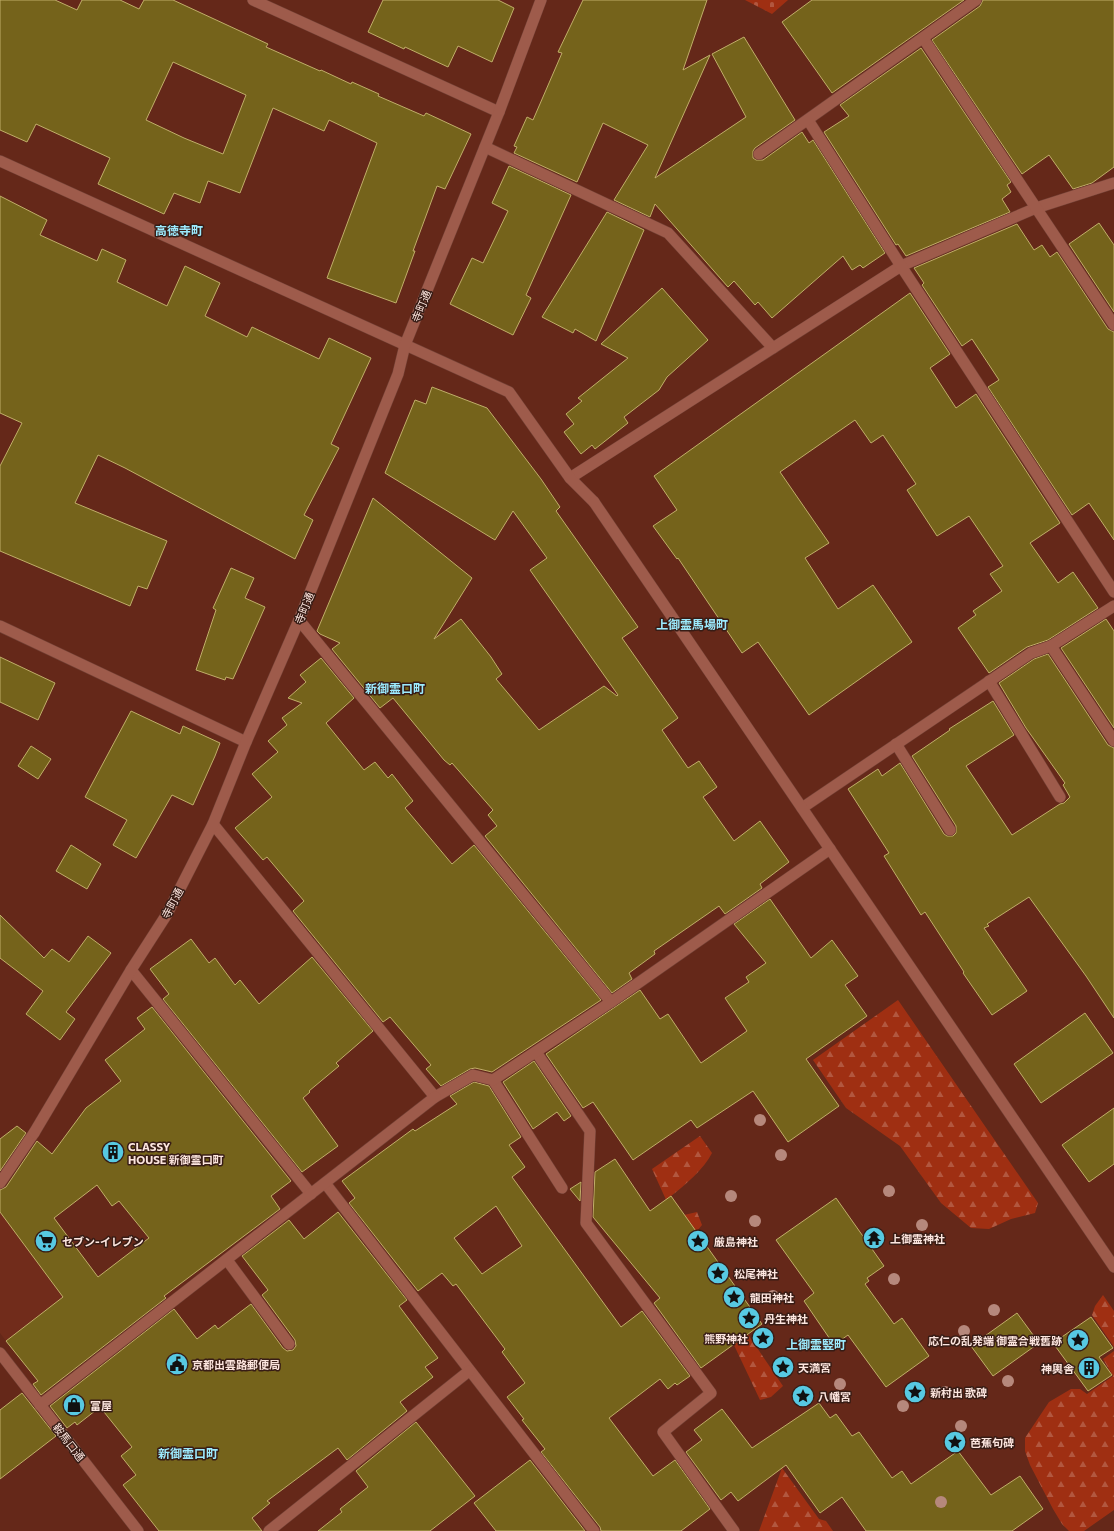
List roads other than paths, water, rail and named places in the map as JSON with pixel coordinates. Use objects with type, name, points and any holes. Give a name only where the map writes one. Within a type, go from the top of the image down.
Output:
[{"type":"street","points":[[253,0],[499,112]]},
{"type":"street","name":"寺町通","points":[[0,1183],[34,1132],[131,970],[167,914],[213,824],[246,742],[299,620],[398,374],[405,345],[499,112],[541,0]]},
{"type":"street","points":[[759,154],[976,0]]},
{"type":"street","points":[[923,38],[1114,325]]},
{"type":"street","points":[[808,120],[900,266],[1114,592]]},
{"type":"street","points":[[485,147],[668,233],[773,348]]},
{"type":"street","points":[[0,161],[509,392],[570,478],[594,502],[1114,1267]]},
{"type":"street","points":[[570,478],[900,266],[1036,208],[1114,183]]},
{"type":"street","points":[[802,808],[1031,653],[1051,646],[1114,606]]},
{"type":"street","points":[[299,620],[611,1002]]},
{"type":"street","points":[[0,626],[246,742]]},
{"type":"street","points":[[1051,646],[1114,741]]},
{"type":"street","points":[[989,681],[1060,798]]},
{"type":"street","points":[[896,744],[950,830]]},
{"type":"street","points":[[213,824],[435,1097]]},
{"type":"street","points":[[492,1080],[611,1002],[830,849]]},
{"type":"street","points":[[131,970],[310,1194]]},
{"type":"street","points":[[536,1052],[590,1131],[586,1223],[711,1392],[663,1432],[734,1531]]},
{"type":"street","points":[[40,1405],[435,1097],[473,1075],[492,1080],[562,1188]]},
{"type":"street","points":[[325,1183],[594,1531]]},
{"type":"street","points":[[227,1260],[289,1344]]},
{"type":"street","name":"鞍馬口通","points":[[0,1353],[138,1531]]},
{"type":"street","points":[[270,1531],[469,1371]]},
{"type":"place","name":"CLASSY HOUSE 新御霊口町","points":[[113,1152]]},
{"type":"place","name":"上御霊神社","points":[[874,1238]]},
{"type":"place","name":"セブン-イレブン","points":[[46,1241]]},
{"type":"place","name":"厳島神社","points":[[698,1241]]},
{"type":"place","name":"松尾神社","points":[[718,1273]]},
{"type":"place","name":"龍田神社","points":[[734,1297]]},
{"type":"place","name":"丹生神社","points":[[749,1318]]},
{"type":"place","name":"熊野神社","points":[[763,1338]]},
{"type":"place","name":"応仁の乱発端 御霊合戦舊跡","points":[[1078,1340]]},
{"type":"place","name":"京都出雲路郵便局","points":[[177,1364]]},
{"type":"place","name":"天満宮","points":[[783,1367]]},
{"type":"place","name":"神輿舎","points":[[1089,1368]]},
{"type":"place","name":"新村出 歌碑","points":[[915,1392]]},
{"type":"place","name":"八幡宮","points":[[803,1396]]},
{"type":"place","name":"富屋","points":[[74,1405]]},
{"type":"place","name":"芭蕉句碑","points":[[955,1442]]},
{"type":"district","name":"高徳寺町","points":[[179,230]]},
{"type":"district","name":"上御霊馬場町","points":[[692,624]]},
{"type":"district","name":"新御霊口町","points":[[395,688]]},
{"type":"district","name":"上御霊竪町","points":[[816,1344]]},
{"type":"district","name":"新御霊口町","points":[[188,1453]]}]
